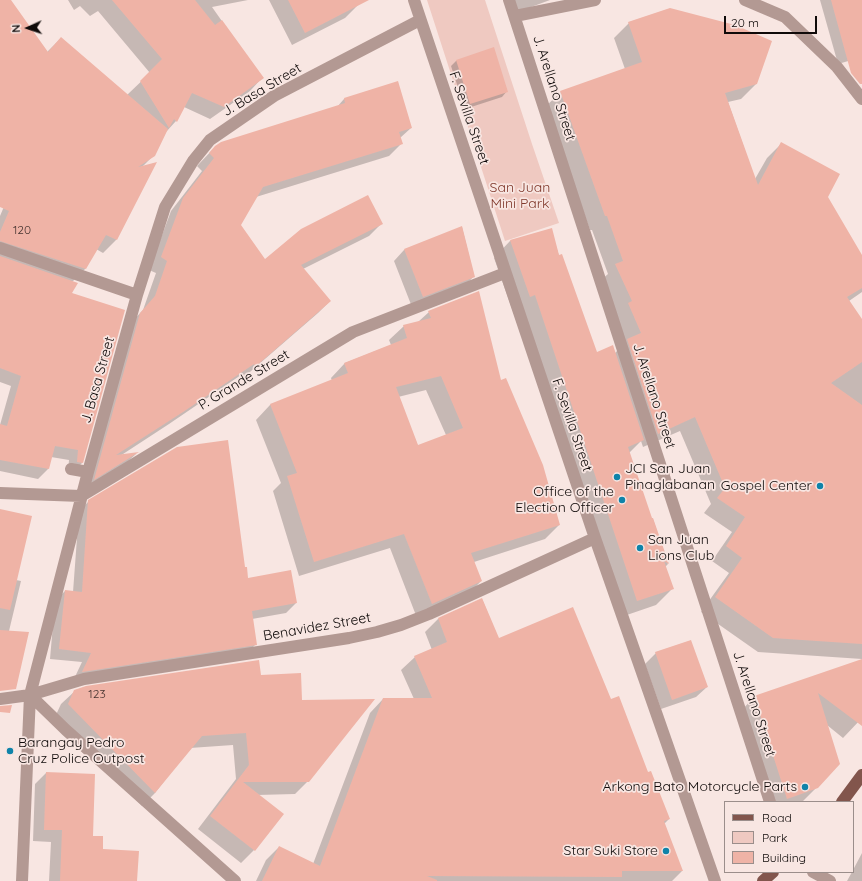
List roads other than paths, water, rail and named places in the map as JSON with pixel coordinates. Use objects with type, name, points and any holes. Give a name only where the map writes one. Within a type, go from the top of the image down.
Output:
[{"type":"main road","points":[[843,801],[862,775]]},
{"type":"main road","points":[[764,881],[772,873]]},
{"type":"street","name":"F. Sevilla Street","points":[[414,0],[595,538],[715,881]]},
{"type":"street","name":"J. Arellano Street","points":[[509,0],[770,801]]},
{"type":"street","points":[[515,16],[595,0]]},
{"type":"street","points":[[745,0],[785,17],[837,68],[862,99]]},
{"type":"street","name":"J. Basa Street","points":[[22,881],[30,695],[81,496],[137,295],[164,207],[193,161],[210,140],[274,96],[420,20]]},
{"type":"street","points":[[0,248],[137,295]]},
{"type":"street","name":"P. Grande Street","points":[[81,496],[353,332],[505,273]]},
{"type":"street","points":[[72,469],[88,472]]},
{"type":"street","points":[[0,493],[81,496]]},
{"type":"street","name":"Benavidez Street","points":[[0,699],[30,695],[84,679],[349,638],[377,632],[401,625],[429,614],[595,538]]},
{"type":"street","points":[[30,695],[66,730],[235,881]]},
{"type":"street","points":[[815,873],[830,881]]},
{"type":"place","name":"JCI San Juan Pinaglabanan","points":[[617,477]]},
{"type":"place","name":"Gospel Center","points":[[820,486]]},
{"type":"place","name":"Office of the Election Officer","points":[[622,500]]},
{"type":"place","name":"San Juan Lions Club","points":[[640,548]]},
{"type":"place","name":"Barangay Pedro Cruz Police Outpost","points":[[10,751]]},
{"type":"place","name":"Arkong Bato Motorcycle Parts","points":[[805,787]]},
{"type":"place","name":"Star Suki Store","points":[[666,851]]},
{"type":"park label","name":"San Juan Mini Park","points":[[520,196]]}]
